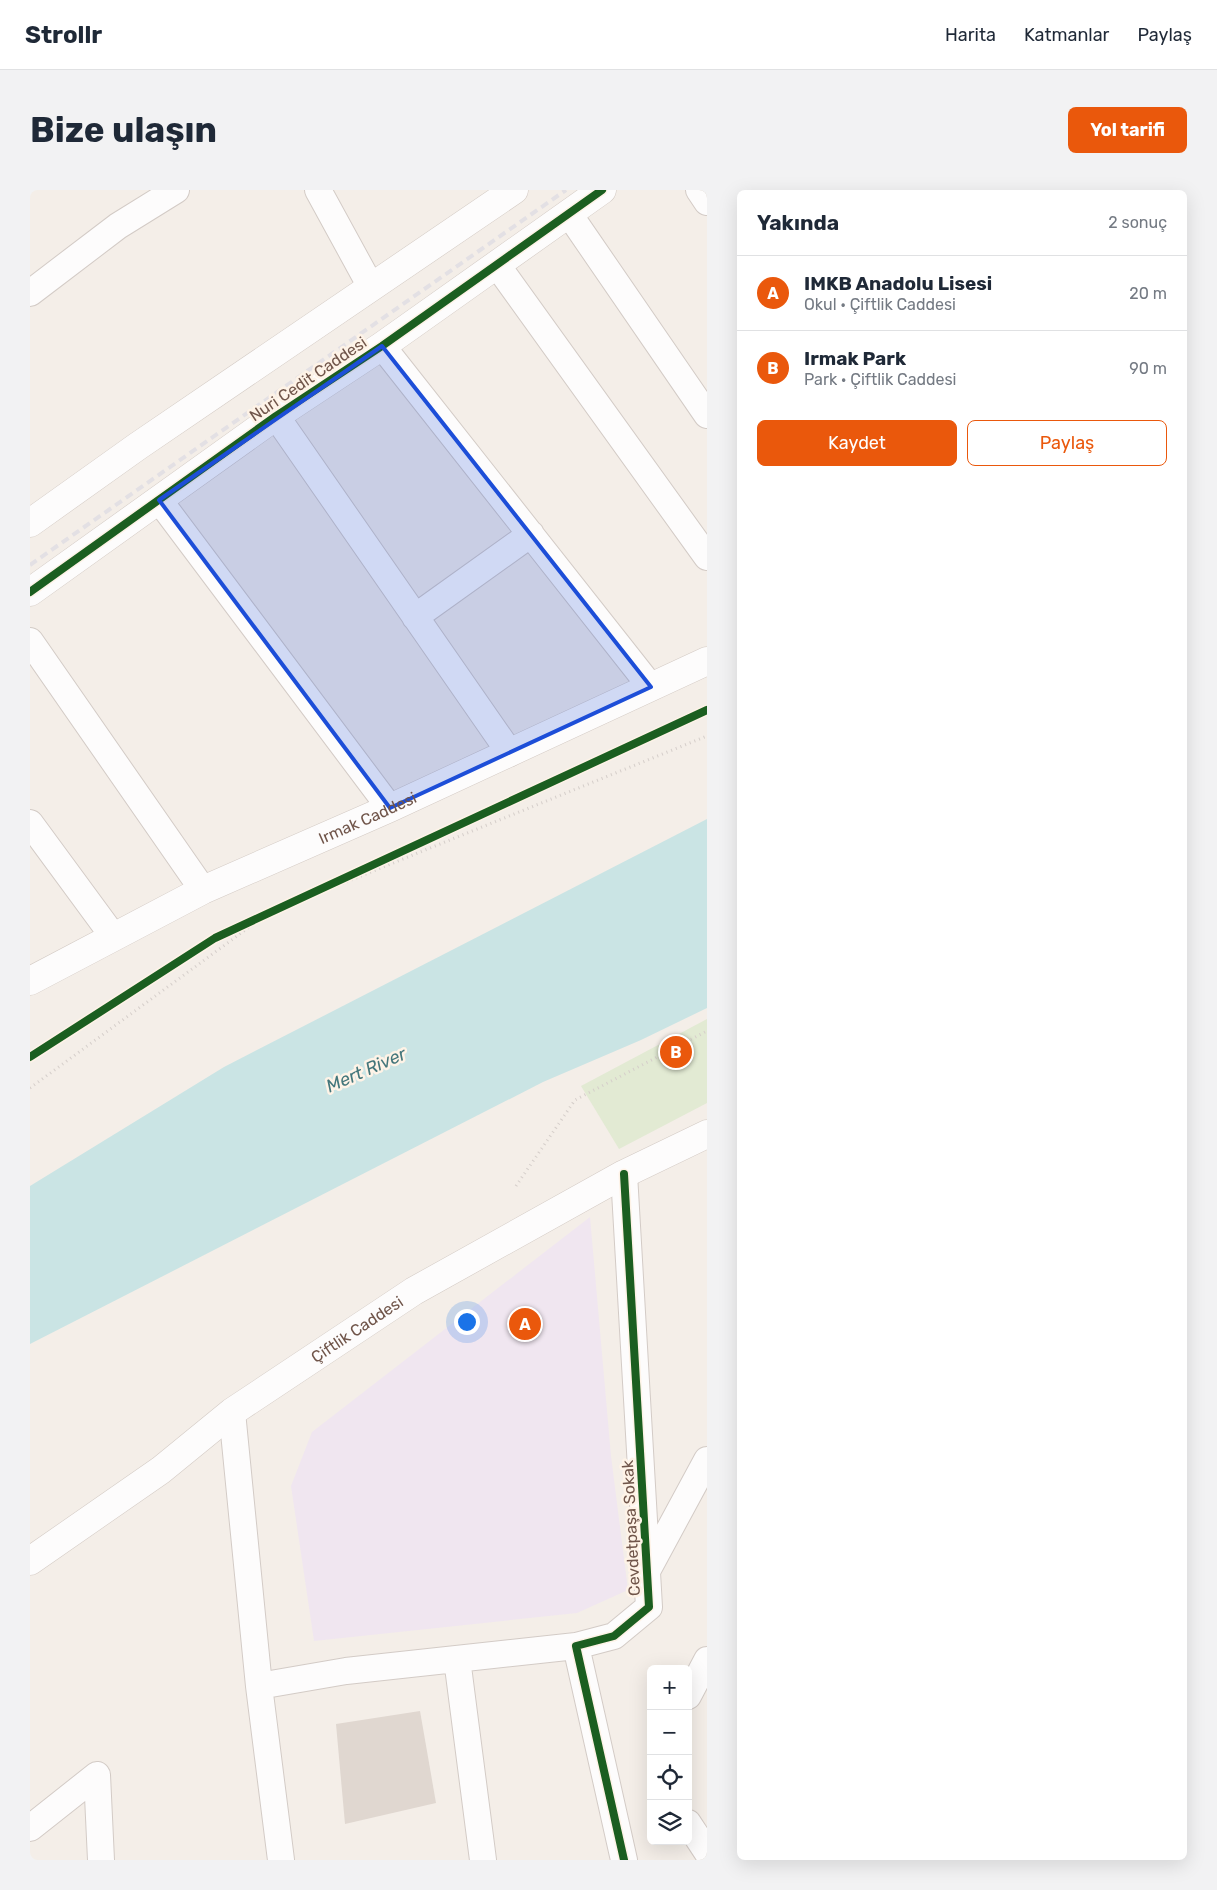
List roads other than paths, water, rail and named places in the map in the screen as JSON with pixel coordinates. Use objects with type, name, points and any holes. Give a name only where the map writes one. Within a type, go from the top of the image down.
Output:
[{"type":"main road","points":[[30,523],[138,446],[514,190]]},
{"type":"main road","name":"Nuri Cedit Caddesi","points":[[30,592],[276,416],[382,346],[602,190]]},
{"type":"main road","name":"Irmak Caddesi","points":[[30,981],[203,890],[390,808],[707,661]]},
{"type":"main road","name":"Çiftlik Caddesi","points":[[30,1561],[161,1470],[232,1412],[414,1291],[624,1174],[707,1134]]},
{"type":"street","points":[[30,293],[118,226],[176,190]]},
{"type":"street","points":[[318,190],[371,287]]},
{"type":"street","points":[[699,190],[707,202]]},
{"type":"street","points":[[569,214],[707,416]]},
{"type":"street","points":[[498,265],[707,557]]},
{"type":"street","points":[[382,346],[651,687]]},
{"type":"street","points":[[276,416],[510,752]]},
{"type":"street","points":[[159,500],[390,808]]},
{"type":"street","points":[[415,617],[531,534]]},
{"type":"street","points":[[30,641],[203,890]]},
{"type":"street","points":[[30,823],[113,936]]},
{"type":"street","name":"Cevdetpaşa Sokak","points":[[576,1646],[614,1636],[649,1607],[624,1174]]},
{"type":"street","points":[[232,1412],[260,1686],[281,1860]]},
{"type":"street","points":[[647,1571],[700,1487],[707,1460]]},
{"type":"street","points":[[260,1686],[346,1671],[576,1646],[624,1860]]},
{"type":"street","points":[[456,1659],[483,1860]]},
{"type":"street","points":[[692,1688],[707,1660]]},
{"type":"street","points":[[30,1828],[97,1774],[101,1860]]},
{"type":"street","points":[[692,1829],[707,1852]]},
{"type":"water","name":"Mert River","points":[[707,819],[707,1008],[641,1040],[543,1082],[30,1344],[30,1186],[224,1067]]},
{"type":"railway","points":[[30,565],[566,190]]},
{"type":"place","name":"Irmak Park","points":[[676,1052]]},
{"type":"place","name":"IMKB Anadolu Lisesi","points":[[525,1324]]}]
